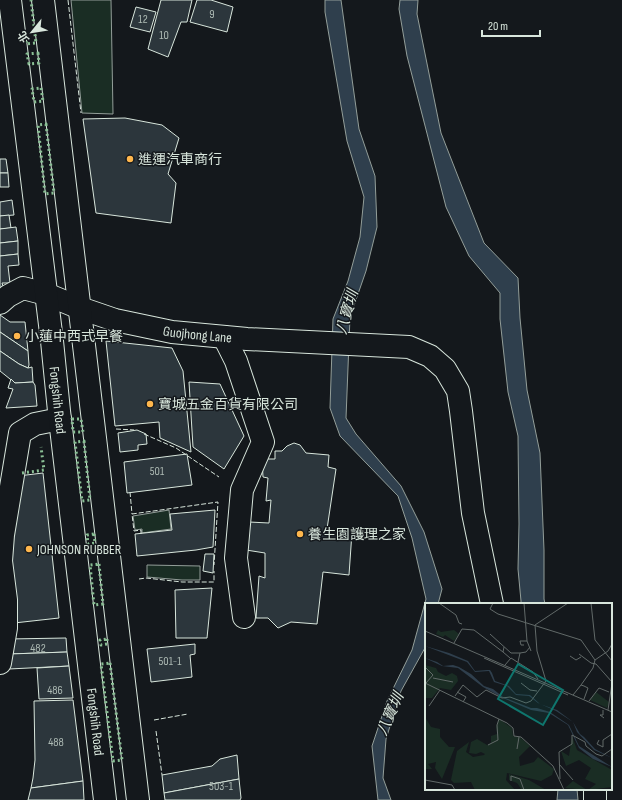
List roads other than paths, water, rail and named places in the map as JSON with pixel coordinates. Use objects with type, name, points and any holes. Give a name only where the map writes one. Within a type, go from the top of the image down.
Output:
[{"type":"main road","name":"Fongshih Road","points":[[10,0],[106,800]]},
{"type":"main road","points":[[43,0],[138,800]]},
{"type":"main road","name":"Guojhong Lane","points":[[0,303],[8,296],[23,288],[46,294],[115,320],[172,332],[247,340],[409,347],[430,356],[445,369],[458,391],[462,411],[473,513],[492,603]]},
{"type":"main road","points":[[224,337],[236,361],[263,442],[242,490],[236,558],[244,618]]},
{"type":"main road","points":[[0,663],[6,628],[6,600],[1,561],[2,535],[15,437],[35,424],[60,419]]},
{"type":"water","name":"八寶圳","points":[[325,0],[341,0],[359,129],[375,176],[377,227],[366,271],[350,317],[346,418],[356,434],[401,486],[424,532],[442,589],[438,603],[425,603],[425,648],[401,691],[386,739],[383,778],[391,800],[378,800],[372,746],[387,701],[412,650],[426,599],[412,538],[398,496],[340,436],[330,408],[333,319],[348,281],[360,237],[364,197],[347,141],[325,12]]},
{"type":"water","points":[[400,0],[418,0],[417,14],[441,133],[484,243],[518,278],[520,318],[527,390],[540,453],[545,603],[521,603],[518,569],[518,436],[508,392],[500,319],[500,293],[469,256],[446,207],[407,56],[399,9]]},
{"type":"water","points":[[558,790],[577,790],[578,800],[557,800]]},
{"type":"place","name":"進運汽車商行","points":[[130,159]]},
{"type":"place","name":"小蓮中西式早餐","points":[[17,336]]},
{"type":"place","name":"寶城五金百貨有限公司","points":[[150,404]]},
{"type":"place","name":"養生園護理之家","points":[[300,534]]},
{"type":"place","name":"JOHNSON RUBBER","points":[[29,549]]}]
